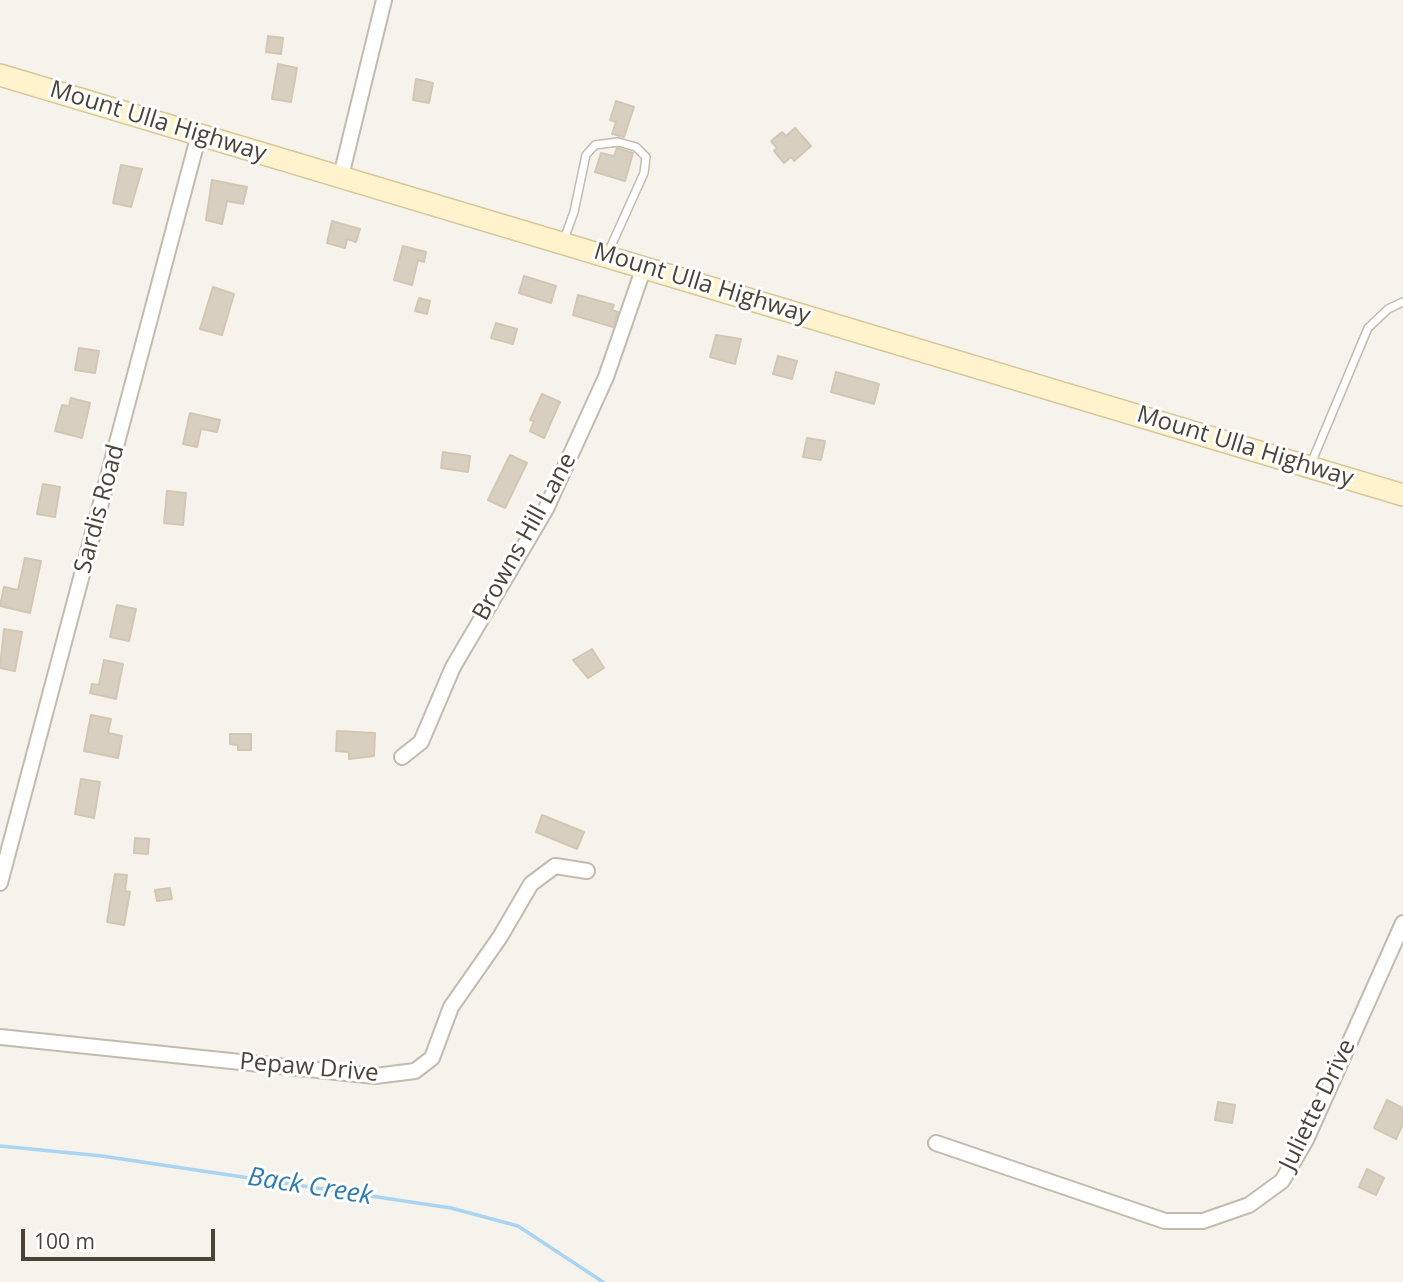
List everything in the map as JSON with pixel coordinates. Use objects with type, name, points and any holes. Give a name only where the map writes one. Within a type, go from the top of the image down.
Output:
[{"type":"main road","name":"Mount Ulla Highway","points":[[0,75],[1403,495]]},
{"type":"street","points":[[341,176],[384,0]]},
{"type":"street","name":"Sardis Road","points":[[0,883],[199,134]]},
{"type":"street","name":"Browns Hill Lane","points":[[402,757],[421,742],[453,667],[546,509],[606,377],[644,267]]},
{"type":"street","name":"Pepaw Drive","points":[[0,1037],[362,1075],[397,1076],[415,1071],[432,1058],[451,1007],[500,937],[531,884],[555,866],[587,871]]},
{"type":"street","name":"Juliette Drive","points":[[936,1143],[1165,1221],[1203,1221],[1248,1205],[1282,1181],[1306,1140],[1403,923]]},
{"type":"lane","points":[[563,243],[574,212],[586,155],[595,145],[618,142],[636,148],[646,157],[643,173],[607,256]]},
{"type":"lane","points":[[1309,467],[1368,328],[1388,309],[1403,302]]},
{"type":"building","points":[[268,36],[283,38],[281,54],[266,52]]},
{"type":"building","points":[[278,64],[297,68],[291,102],[272,99]]},
{"type":"building","points":[[416,79],[433,83],[429,103],[413,100]]},
{"type":"building","points":[[616,101],[634,107],[624,137],[612,134],[616,122],[610,120]]},
{"type":"building","points":[[795,128],[811,146],[794,161],[791,157],[784,163],[774,151],[777,148],[771,141],[782,132],[786,136]]},
{"type":"building","points":[[617,148],[633,153],[625,181],[595,172],[601,153],[614,156]]},
{"type":"building","points":[[121,165],[142,169],[131,207],[113,203]]},
{"type":"building","points":[[212,180],[247,187],[243,204],[227,201],[222,224],[206,220]]},
{"type":"building","points":[[332,221],[360,229],[356,242],[347,239],[345,248],[327,243]]},
{"type":"building","points":[[403,246],[426,252],[424,262],[418,260],[412,285],[394,280]]},
{"type":"building","points":[[524,276],[556,286],[551,303],[519,293]]},
{"type":"building","points":[[213,287],[234,294],[222,335],[200,329]]},
{"type":"building","points":[[578,295],[614,305],[612,310],[618,312],[613,327],[573,315]]},
{"type":"building","points":[[419,298],[430,301],[427,314],[415,311]]},
{"type":"building","points":[[496,323],[517,329],[513,344],[491,338]]},
{"type":"building","points":[[716,335],[741,339],[735,364],[710,357]]},
{"type":"building","points":[[79,348],[99,351],[95,373],[75,370]]},
{"type":"building","points":[[778,356],[797,361],[792,379],[773,374]]},
{"type":"building","points":[[836,372],[879,384],[874,404],[831,392]]},
{"type":"building","points":[[542,394],[560,402],[544,438],[530,431],[534,421],[530,420]]},
{"type":"building","points":[[71,398],[90,403],[82,438],[55,431],[62,405],[69,406]]},
{"type":"building","points":[[190,413],[220,420],[217,432],[201,429],[197,447],[183,444]]},
{"type":"building","points":[[807,438],[825,441],[821,460],[803,457]]},
{"type":"building","points":[[443,452],[470,456],[468,472],[441,468]]},
{"type":"building","points":[[510,455],[527,463],[505,508],[488,500]]},
{"type":"building","points":[[43,484],[60,487],[55,517],[37,514]]},
{"type":"building","points":[[167,491],[186,493],[183,525],[164,523]]},
{"type":"building","points":[[25,558],[41,561],[30,613],[0,606],[4,587],[18,590]]},
{"type":"building","points":[[117,605],[136,609],[129,641],[110,637]]},
{"type":"building","points":[[4,629],[22,632],[15,671],[0,668]]},
{"type":"building","points":[[592,649],[604,668],[588,678],[573,660]]},
{"type":"building","points":[[104,660],[123,664],[116,699],[90,693],[92,684],[99,685]]},
{"type":"building","points":[[91,715],[111,719],[108,733],[122,736],[118,758],[84,751]]},
{"type":"building","points":[[337,731],[375,733],[374,756],[349,759],[349,752],[336,751]]},
{"type":"building","points":[[230,734],[251,734],[251,750],[238,750],[238,745],[230,744]]},
{"type":"building","points":[[81,779],[100,782],[94,818],[75,814]]},
{"type":"building","points":[[542,815],[584,832],[577,849],[536,832]]},
{"type":"building","points":[[135,838],[149,839],[148,854],[134,853]]},
{"type":"building","points":[[115,874],[127,875],[125,891],[130,892],[124,925],[107,922]]},
{"type":"building","points":[[170,888],[172,899],[157,901],[155,890]]},
{"type":"building","points":[[1387,1100],[1403,1108],[1403,1124],[1396,1139],[1374,1128]]},
{"type":"building","points":[[1218,1102],[1235,1105],[1232,1123],[1215,1120]]},
{"type":"building","points":[[1367,1169],[1384,1178],[1376,1195],[1359,1187]]},
{"type":"waterway","name":"Back Creek","points":[[0,1146],[102,1156],[451,1208],[518,1226],[603,1282]]}]
